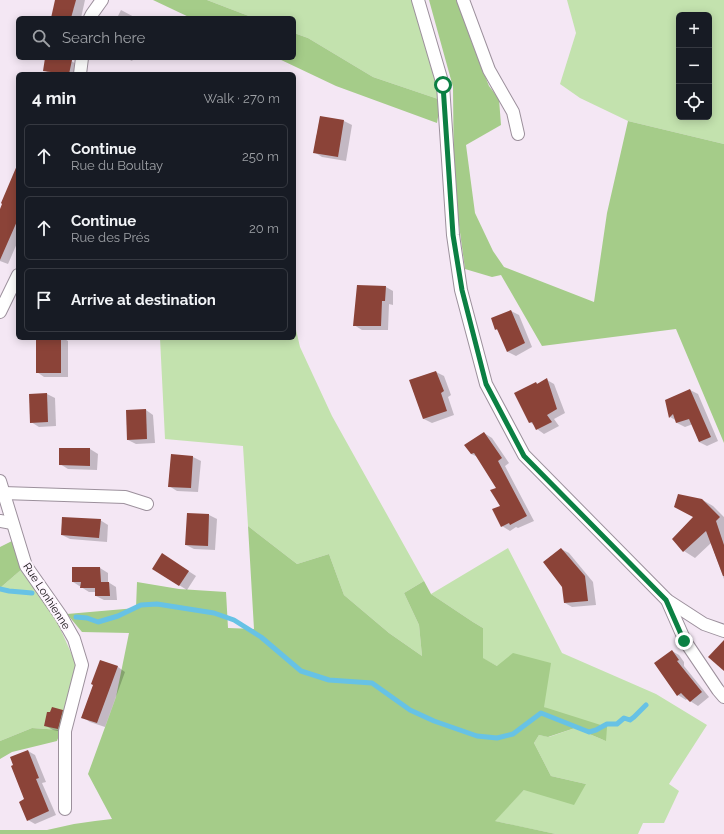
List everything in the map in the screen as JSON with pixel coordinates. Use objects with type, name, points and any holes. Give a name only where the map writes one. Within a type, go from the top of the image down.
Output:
[{"type":"street","points":[[91,16],[102,0]]},
{"type":"street","points":[[418,0],[443,85],[453,235],[462,290],[486,384],[524,456],[666,600],[704,624],[724,631]]},
{"type":"street","points":[[463,0],[489,70],[513,112],[518,134]]},
{"type":"street","points":[[80,72],[82,60]]},
{"type":"street","points":[[0,312],[16,279]]},
{"type":"street","name":"Rue Lonhienne","points":[[0,481],[3,493],[6,522],[26,566],[61,616],[74,639],[82,665],[65,731],[65,809]]},
{"type":"street","points":[[3,493],[125,497],[147,504]]},
{"type":"street","points":[[666,600],[684,641],[724,697]]},
{"type":"green space","points":[[153,0],[207,0],[249,16],[187,16]]},
{"type":"green space","points":[[207,0],[412,0],[441,100],[373,77],[308,38],[296,34],[296,16],[249,16]]},
{"type":"green space","points":[[429,0],[457,0],[489,86],[499,99],[501,125],[466,145],[475,213],[493,251],[504,267],[594,302],[607,213],[628,121],[724,144],[724,443],[676,329],[542,346],[501,275],[492,277],[465,269],[454,188],[453,87]]},
{"type":"green space","points":[[567,0],[724,0],[724,144],[628,121],[580,98],[560,84],[576,33]]},
{"type":"green space","points":[[296,34],[308,38],[373,77],[441,100],[437,123],[336,86],[281,60],[296,60]]},
{"type":"green space","points":[[296,330],[300,347],[332,416],[424,581],[404,593],[419,625],[422,656],[389,633],[344,595],[329,554],[297,564],[248,526],[243,446],[165,439],[160,340],[296,340]]},
{"type":"green space","points":[[248,526],[297,564],[329,554],[344,595],[389,633],[422,656],[419,625],[404,593],[424,581],[431,594],[483,628],[483,658],[497,666],[513,653],[551,663],[544,707],[607,727],[606,741],[575,728],[548,737],[539,735],[534,743],[551,776],[586,784],[574,805],[524,790],[495,821],[556,834],[0,834],[0,830],[47,830],[74,824],[112,819],[88,774],[116,697],[129,633],[82,632],[67,614],[136,608],[137,582],[179,589],[226,592],[228,628],[254,629]]},
{"type":"green space","points":[[14,540],[22,569],[0,588],[0,547]]},
{"type":"green space","points":[[508,548],[562,653],[656,694],[707,725],[669,784],[679,791],[664,823],[643,823],[638,834],[556,834],[494,821],[524,790],[586,784],[551,776],[534,743],[539,735],[549,737],[575,728],[606,741],[544,707],[497,666],[482,658],[483,628],[431,594]]},
{"type":"green space","points":[[22,569],[56,619],[76,664],[61,730],[32,728],[0,741],[0,588]]},
{"type":"green space","points":[[32,728],[61,730],[57,741],[12,752],[0,759],[0,741]]},
{"type":"building","points":[[55,0],[76,0],[72,16],[51,16]]},
{"type":"building","points":[[45,60],[72,60],[69,72],[43,71]]},
{"type":"building","points":[[320,116],[344,120],[338,157],[313,153]]},
{"type":"building","points":[[16,168],[16,224],[0,260],[0,209],[2,204],[1,203]]},
{"type":"building","points":[[357,285],[386,286],[385,301],[382,301],[381,326],[353,326]]},
{"type":"building","points":[[511,310],[525,343],[507,352],[497,329],[495,330],[491,318]]},
{"type":"building","points":[[36,340],[61,340],[61,373],[36,373]]},
{"type":"building","points":[[436,371],[444,391],[441,393],[447,411],[423,419],[409,380]]},
{"type":"building","points":[[547,378],[557,409],[547,415],[552,422],[536,430],[532,422],[529,423],[514,393],[536,382],[537,384]]},
{"type":"building","points":[[690,389],[711,437],[699,442],[689,419],[676,423],[673,414],[669,418],[665,400]]},
{"type":"building","points":[[47,393],[48,422],[30,423],[29,394]]},
{"type":"building","points":[[146,409],[147,439],[127,440],[126,410]]},
{"type":"building","points":[[484,432],[502,458],[498,461],[527,516],[510,525],[509,523],[501,527],[492,509],[500,506],[490,490],[496,488],[474,453],[471,454],[464,445]]},
{"type":"building","points":[[59,448],[90,448],[90,466],[59,465]]},
{"type":"building","points":[[171,454],[193,456],[191,488],[168,487]]},
{"type":"building","points":[[678,494],[702,499],[720,517],[716,521],[724,545],[724,576],[706,531],[683,552],[672,539],[693,517],[674,507]]},
{"type":"building","points":[[187,513],[209,514],[208,546],[185,545]]},
{"type":"building","points":[[62,517],[101,519],[99,538],[61,535]]},
{"type":"building","points":[[561,548],[585,576],[588,601],[564,603],[562,587],[543,562]]},
{"type":"building","points":[[162,553],[189,571],[179,586],[152,569]]},
{"type":"building","points":[[72,567],[100,567],[101,582],[109,582],[110,596],[95,596],[95,588],[80,588],[81,582],[72,582]]},
{"type":"building","points":[[724,640],[724,671],[708,657]]},
{"type":"building","points":[[672,650],[679,660],[677,661],[702,692],[690,702],[681,693],[677,696],[654,663]]},
{"type":"building","points":[[100,660],[118,666],[97,723],[81,718]]},
{"type":"building","points":[[52,707],[63,710],[58,729],[44,726],[47,712],[50,712]]},
{"type":"building","points":[[28,750],[39,778],[36,779],[49,811],[27,821],[19,802],[24,799],[11,766],[13,765],[10,757]]},
{"type":"waterway","points":[[0,589],[32,593]]},
{"type":"waterway","points":[[76,617],[87,618],[98,622],[118,616],[141,605],[157,604],[214,613],[234,620],[261,637],[301,671],[329,680],[372,683],[410,710],[434,721],[477,736],[497,738],[513,734],[541,713],[589,732],[607,724],[617,724],[624,718],[630,720],[646,705]]},
{"type":"route","points":[[443,85],[453,235],[462,290],[486,384],[524,456],[666,600],[684,641]]}]
